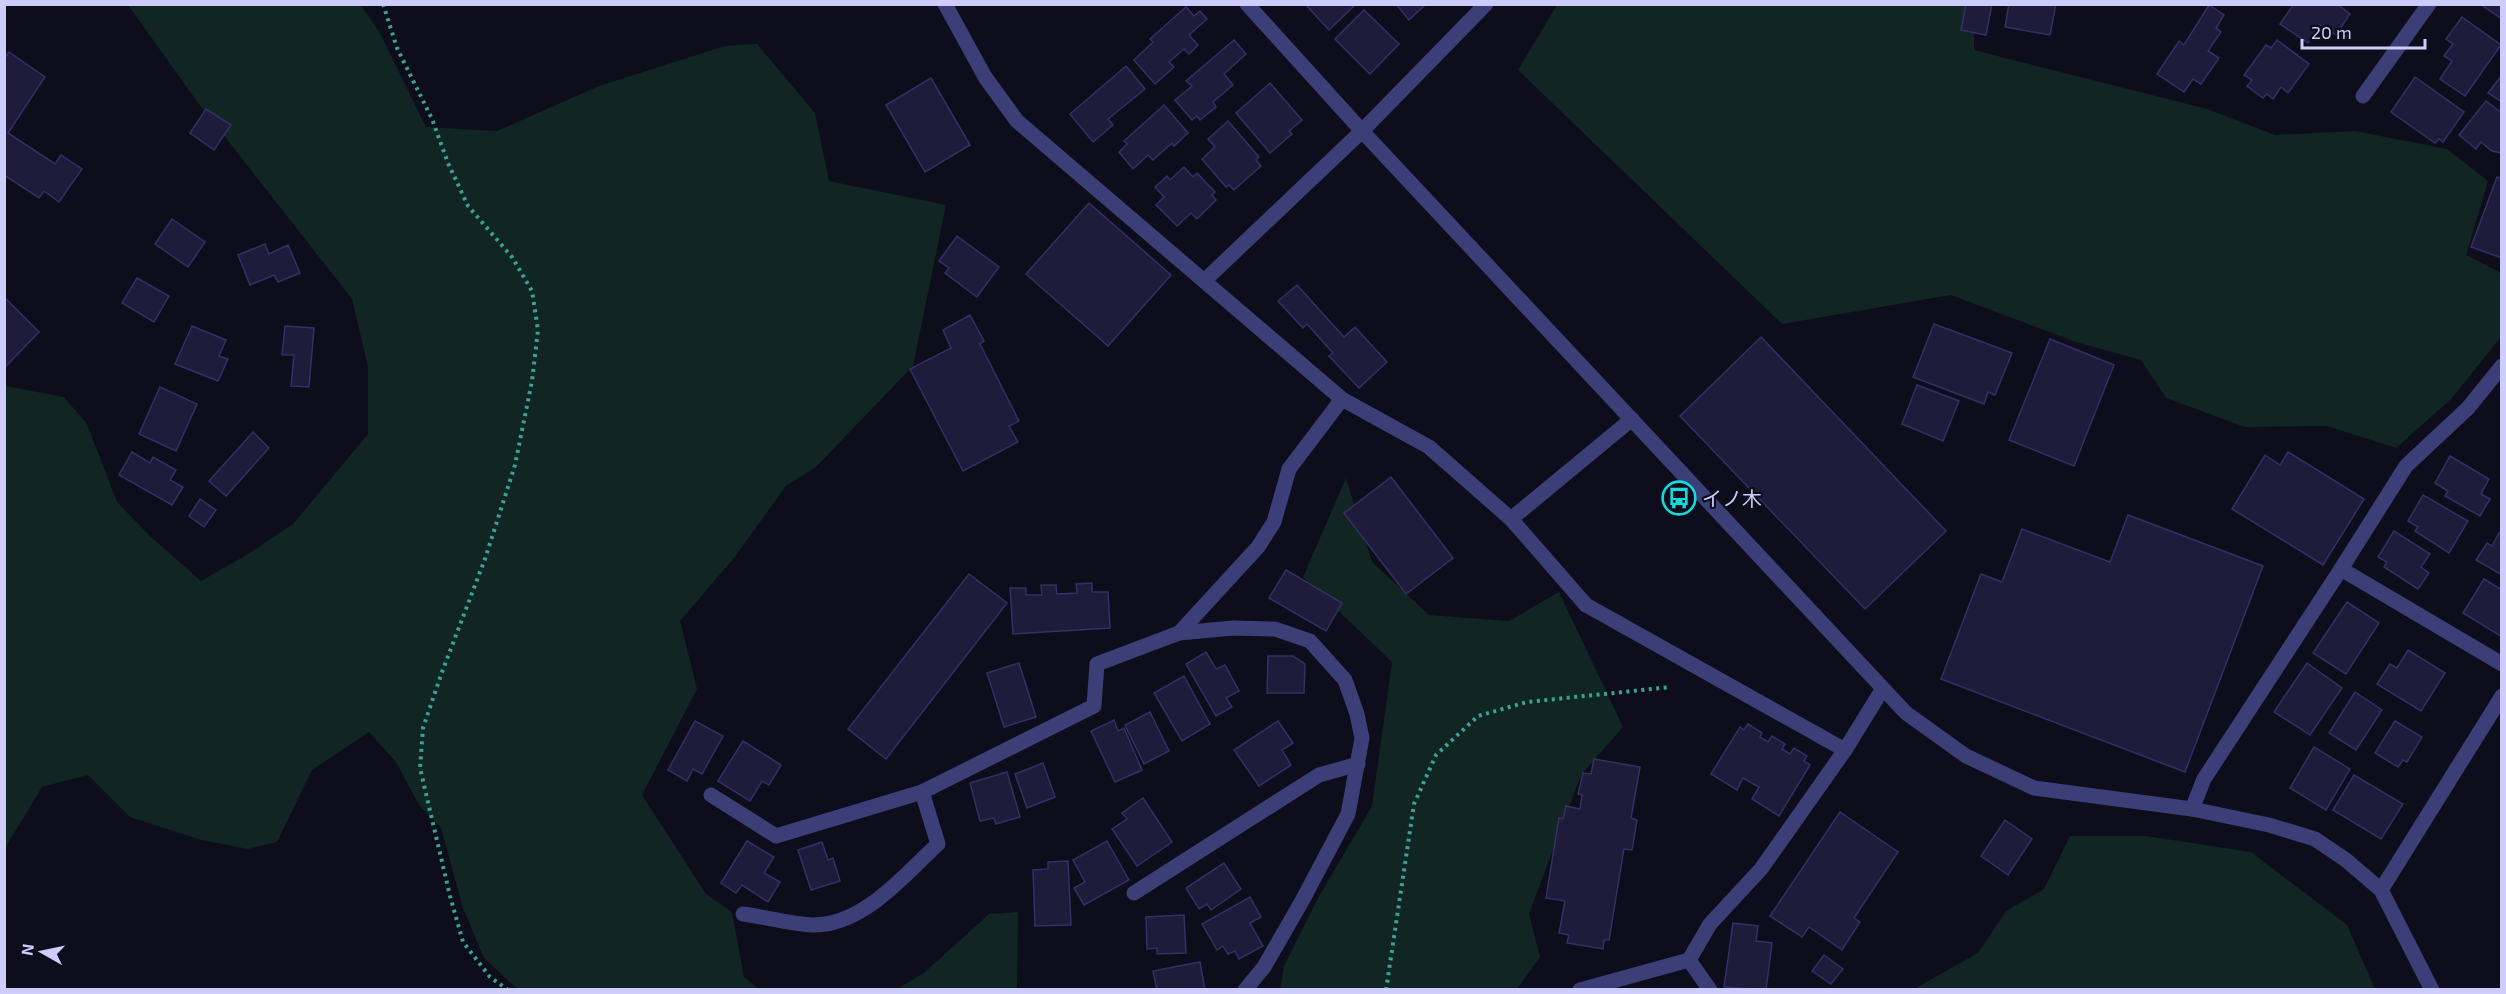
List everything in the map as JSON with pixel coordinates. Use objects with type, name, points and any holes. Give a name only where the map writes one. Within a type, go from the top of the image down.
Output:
[{"type":"street","points":[[945,4],[985,77],[1017,121],[1342,399],[1429,447],[1510,519],[1586,605],[1845,750]]},
{"type":"street","points":[[1247,4],[1362,131],[1882,690],[1906,713],[1966,756],[2034,788],[2192,809],[2269,825],[2315,839],[2346,860],[2381,890],[2432,990]]},
{"type":"street","points":[[2363,96],[2429,4]]},
{"type":"street","points":[[1204,281],[1362,131],[1480,7]]},
{"type":"street","points":[[2192,809],[2204,779],[2342,569],[2406,466],[2468,408],[2502,366]]},
{"type":"street","points":[[1179,633],[1258,547],[1274,522],[1289,469],[1342,399]]},
{"type":"street","points":[[1510,519],[1632,419]]},
{"type":"street","points":[[2342,569],[2502,664]]},
{"type":"street","points":[[711,795],[776,836],[922,792],[1094,706],[1097,664],[1179,633],[1233,628],[1275,629],[1310,641],[1345,680],[1357,714],[1362,738],[1358,764],[1348,813],[1329,853],[1264,966],[1245,990]]},
{"type":"street","points":[[1580,990],[1689,960],[1710,924],[1761,869],[1845,750],[1882,690]]},
{"type":"street","points":[[2381,890],[2502,696]]},
{"type":"street","points":[[1134,893],[1319,774],[1358,764]]},
{"type":"street","points":[[743,914],[813,925],[843,921],[866,907],[938,844],[922,792]]},
{"type":"street","points":[[1689,960],[1710,990]]},
{"type":"path","points":[[383,4],[397,48],[432,118],[448,163],[468,206],[512,257],[532,291],[538,330],[532,381],[515,465],[485,559],[423,728],[420,768],[463,942],[490,977],[508,990]]},
{"type":"path","points":[[1386,990],[1414,804],[1436,755],[1478,716],[1527,702],[1724,682]]},
{"type":"green space","points":[[128,5],[361,5],[380,33],[426,127],[497,131],[599,86],[725,46],[757,44],[815,113],[829,181],[946,205],[913,366],[816,467],[786,486],[734,558],[680,621],[697,689],[642,795],[706,894],[732,912],[744,977],[759,989],[521,990],[514,986],[484,958],[463,908],[441,828],[419,805],[396,762],[369,732],[312,770],[277,842],[248,849],[201,840],[130,817],[88,775],[42,787],[5,848],[5,386],[64,397],[87,424],[117,502],[150,536],[201,581],[250,553],[293,524],[368,434],[368,367],[352,299],[196,100]]},
{"type":"green space","points":[[1557,5],[1974,5],[1974,50],[2207,109],[2275,135],[2355,131],[2447,149],[2488,181],[2466,255],[2501,273],[2501,337],[2451,399],[2396,448],[2327,426],[2245,427],[2166,398],[2141,360],[2076,342],[1951,295],[1782,324],[1518,70]]},
{"type":"green space","points":[[1346,478],[1372,562],[1429,615],[1509,621],[1559,592],[1623,727],[1581,775],[1529,914],[1540,957],[1517,989],[1280,990],[1284,966],[1318,898],[1372,806],[1392,662],[1303,577]]},
{"type":"green space","points":[[2070,836],[2146,836],[2251,852],[2347,925],[2375,989],[1914,989],[1978,953],[2006,911],[2044,889]]},
{"type":"green space","points":[[1018,912],[1017,989],[897,989],[924,973],[989,914]]},
{"type":"building","points":[[1305,4],[1352,4],[1354,6],[1329,30]]},
{"type":"building","points":[[1396,4],[1426,4],[1409,20]]},
{"type":"building","points":[[1966,4],[1992,4],[1986,35],[1961,30]]},
{"type":"building","points":[[2009,4],[2056,4],[2050,35],[2005,27]]},
{"type":"building","points":[[2294,4],[2337,4],[2350,14],[2336,35],[2320,25],[2308,43],[2280,24]]},
{"type":"building","points":[[2480,4],[2502,4],[2502,19]]},
{"type":"building","points":[[2209,5],[2224,15],[2216,28],[2221,32],[2208,51],[2219,58],[2201,84],[2193,79],[2184,92],[2157,74],[2179,41],[2184,45]]},
{"type":"building","points":[[1186,7],[1194,16],[1200,11],[1207,19],[1189,35],[1198,45],[1189,54],[1184,49],[1169,62],[1174,67],[1155,84],[1134,60],[1153,42],[1150,39]]},
{"type":"building","points":[[1364,10],[1399,44],[1370,74],[1335,39]]},
{"type":"building","points":[[2462,17],[2501,45],[2465,96],[2440,79],[2452,61],[2444,56],[2453,44],[2446,39]]},
{"type":"building","points":[[1234,40],[1246,54],[1224,74],[1233,85],[1213,102],[1216,107],[1200,120],[1197,116],[1192,120],[1175,100],[1192,86],[1186,81]]},
{"type":"building","points":[[2277,40],[2309,64],[2288,93],[2281,87],[2273,99],[2267,94],[2263,98],[2247,86],[2252,80],[2244,75],[2266,45],[2271,48]]},
{"type":"building","points":[[9,52],[45,77],[8,133],[55,164],[61,155],[82,169],[59,202],[44,191],[39,198],[4,175],[4,59]]},
{"type":"building","points":[[1126,66],[1145,89],[1108,119],[1113,125],[1093,142],[1070,114]]},
{"type":"building","points":[[2502,75],[2502,102],[2488,93]]},
{"type":"building","points":[[2415,77],[2464,112],[2443,142],[2439,139],[2435,143],[2391,112]]},
{"type":"building","points":[[931,78],[970,145],[925,172],[886,105]]},
{"type":"building","points":[[1270,83],[1302,120],[1289,131],[1292,134],[1270,153],[1236,113]]},
{"type":"building","points":[[2486,101],[2502,113],[2502,153],[2492,151],[2481,142],[2476,149],[2459,135]]},
{"type":"building","points":[[1164,105],[1188,133],[1174,146],[1172,143],[1153,160],[1148,155],[1133,169],[1119,152],[1127,144],[1124,141]]},
{"type":"building","points":[[206,109],[231,125],[214,150],[190,133]]},
{"type":"building","points":[[1228,121],[1259,157],[1256,160],[1261,166],[1234,190],[1229,185],[1226,187],[1202,159],[1215,147],[1208,139]]},
{"type":"building","points":[[1184,167],[1193,177],[1197,173],[1215,192],[1212,195],[1216,200],[1197,219],[1191,213],[1177,226],[1156,205],[1164,197],[1155,187],[1167,176],[1170,180]]},
{"type":"building","points":[[2497,177],[2502,179],[2502,258],[2471,247]]},
{"type":"building","points":[[1089,203],[1171,275],[1108,346],[1026,274]]},
{"type":"building","points":[[172,219],[205,242],[188,267],[155,244]]},
{"type":"building","points":[[957,236],[999,267],[977,297],[945,273],[949,268],[939,261]]},
{"type":"building","points":[[265,244],[269,254],[288,245],[300,273],[278,282],[274,275],[250,285],[238,255]]},
{"type":"building","points":[[137,278],[169,296],[154,322],[122,303]]},
{"type":"building","points":[[1297,285],[1344,337],[1355,327],[1387,362],[1359,388],[1329,356],[1333,353],[1307,324],[1303,328],[1278,301]]},
{"type":"building","points":[[4,297],[39,332],[6,366],[4,365]]},
{"type":"building","points":[[970,315],[984,341],[980,344],[1019,421],[1009,426],[1018,442],[963,471],[910,369],[951,348],[943,330]]},
{"type":"building","points":[[1934,324],[2012,353],[1995,395],[1988,392],[1984,404],[1913,377]]},
{"type":"building","points":[[192,326],[226,340],[219,356],[228,359],[218,381],[175,364]]},
{"type":"building","points":[[285,326],[314,328],[309,387],[291,386],[294,355],[282,355]]},
{"type":"building","points":[[1761,337],[1946,531],[1865,609],[1680,416]]},
{"type":"building","points":[[2050,339],[2114,365],[2074,466],[2009,440]]},
{"type":"building","points":[[1917,385],[1959,401],[1943,441],[1902,424]]},
{"type":"building","points":[[160,387],[197,404],[176,451],[139,434]]},
{"type":"building","points":[[253,432],[269,448],[226,496],[209,481]]},
{"type":"building","points":[[132,452],[150,463],[153,457],[176,470],[170,480],[183,487],[172,505],[119,475]]},
{"type":"building","points":[[2288,452],[2364,499],[2323,565],[2232,509],[2265,455],[2280,465]]},
{"type":"building","points":[[2450,456],[2489,479],[2481,494],[2490,499],[2480,516],[2445,496],[2448,491],[2435,483]]},
{"type":"building","points":[[1391,477],[1453,558],[1406,594],[1344,513]]},
{"type":"building","points":[[2423,495],[2468,521],[2449,553],[2415,531],[2418,527],[2408,521]]},
{"type":"building","points":[[200,499],[216,510],[204,527],[189,516]]},
{"type":"building","points":[[2128,515],[2263,566],[2185,772],[1941,679],[1981,574],[2002,582],[2022,529],[2110,562]]},
{"type":"building","points":[[2394,531],[2430,554],[2421,567],[2429,573],[2418,589],[2384,567],[2387,562],[2378,557]]},
{"type":"building","points":[[2499,533],[2502,534],[2502,575],[2476,560],[2487,543],[2492,546]]},
{"type":"building","points":[[1286,570],[1342,603],[1326,631],[1269,598]]},
{"type":"building","points":[[969,574],[1007,603],[886,759],[848,729]]},
{"type":"building","points":[[2484,579],[2502,590],[2502,637],[2463,613]]},
{"type":"building","points":[[1092,583],[1092,592],[1108,592],[1110,628],[1013,634],[1010,588],[1026,588],[1026,595],[1042,595],[1041,585],[1056,585],[1057,594],[1077,593],[1076,584]]},
{"type":"building","points":[[2347,602],[2379,623],[2346,674],[2313,653]]},
{"type":"building","points":[[2408,650],[2445,673],[2421,711],[2377,684],[2390,664],[2397,668]]},
{"type":"building","points":[[1206,652],[1216,669],[1225,665],[1239,691],[1226,698],[1232,707],[1216,716],[1186,664]]},
{"type":"building","points":[[1268,656],[1293,656],[1305,664],[1304,693],[1267,693]]},
{"type":"building","points":[[1019,663],[1036,717],[1004,727],[987,673]]},
{"type":"building","points":[[2307,663],[2342,688],[2310,735],[2274,712]]},
{"type":"building","points":[[1184,676],[1210,724],[1182,741],[1154,693]]},
{"type":"building","points":[[2355,692],[2382,710],[2356,750],[2329,733]]},
{"type":"building","points":[[1150,712],[1169,751],[1144,764],[1125,725]]},
{"type":"building","points":[[1114,720],[1118,731],[1124,728],[1142,770],[1115,782],[1091,731]]},
{"type":"building","points":[[695,721],[723,736],[702,774],[693,769],[687,781],[668,770]]},
{"type":"building","points":[[1278,721],[1293,743],[1282,750],[1291,765],[1259,786],[1234,750]]},
{"type":"building","points":[[2395,721],[2422,737],[2407,762],[2403,760],[2398,767],[2375,753]]},
{"type":"building","points":[[1748,724],[1762,733],[1760,737],[1768,742],[1772,736],[1785,744],[1782,749],[1790,754],[1794,748],[1807,756],[1804,761],[1810,765],[1779,816],[1752,799],[1759,787],[1743,778],[1737,790],[1711,774],[1740,727],[1744,730]]},
{"type":"building","points":[[743,741],[781,765],[769,785],[762,781],[750,801],[718,781]]},
{"type":"building","points":[[2314,747],[2350,769],[2326,810],[2290,788]]},
{"type":"building","points":[[1594,759],[1640,767],[1631,818],[1637,820],[1632,850],[1624,849],[1609,940],[1604,940],[1603,949],[1567,943],[1569,935],[1559,933],[1565,901],[1546,898],[1559,818],[1563,819],[1566,806],[1580,809],[1582,795],[1578,794],[1583,773],[1591,774]]},
{"type":"building","points":[[1043,763],[1055,797],[1027,808],[1015,774]]},
{"type":"building","points":[[1007,772],[1020,817],[996,824],[994,818],[980,821],[970,783]]},
{"type":"building","points":[[2354,775],[2403,804],[2381,839],[2333,810]]},
{"type":"building","points":[[1143,798],[1172,842],[1137,866],[1112,829],[1127,819],[1122,813]]},
{"type":"building","points":[[1840,812],[1898,852],[1854,918],[1860,922],[1842,950],[1809,927],[1802,937],[1770,916]]},
{"type":"building","points":[[2005,820],[2032,839],[2008,875],[1981,856]]},
{"type":"building","points":[[747,841],[774,857],[764,873],[780,882],[768,902],[742,885],[736,893],[721,883]]},
{"type":"building","points":[[1107,841],[1129,880],[1084,905],[1074,888],[1085,882],[1073,860]]},
{"type":"building","points":[[822,842],[828,860],[833,858],[840,881],[811,890],[798,850]]},
{"type":"building","points":[[1068,861],[1071,925],[1035,926],[1033,870],[1048,869],[1048,862]]},
{"type":"building","points":[[1224,863],[1241,889],[1211,910],[1207,904],[1199,909],[1186,888]]},
{"type":"building","points":[[1250,897],[1261,917],[1250,923],[1263,946],[1239,959],[1235,951],[1228,954],[1223,946],[1217,950],[1202,924]]},
{"type":"building","points":[[1184,915],[1186,953],[1157,954],[1157,948],[1147,949],[1146,917]]},
{"type":"building","points":[[1733,923],[1758,926],[1756,941],[1772,943],[1766,990],[1724,987]]},
{"type":"building","points":[[1824,955],[1843,969],[1831,984],[1812,971]]},
{"type":"building","points":[[1200,962],[1205,990],[1157,990],[1153,971]]},
{"type":"place","name":"イノ木","points":[[1679,498]]}]
